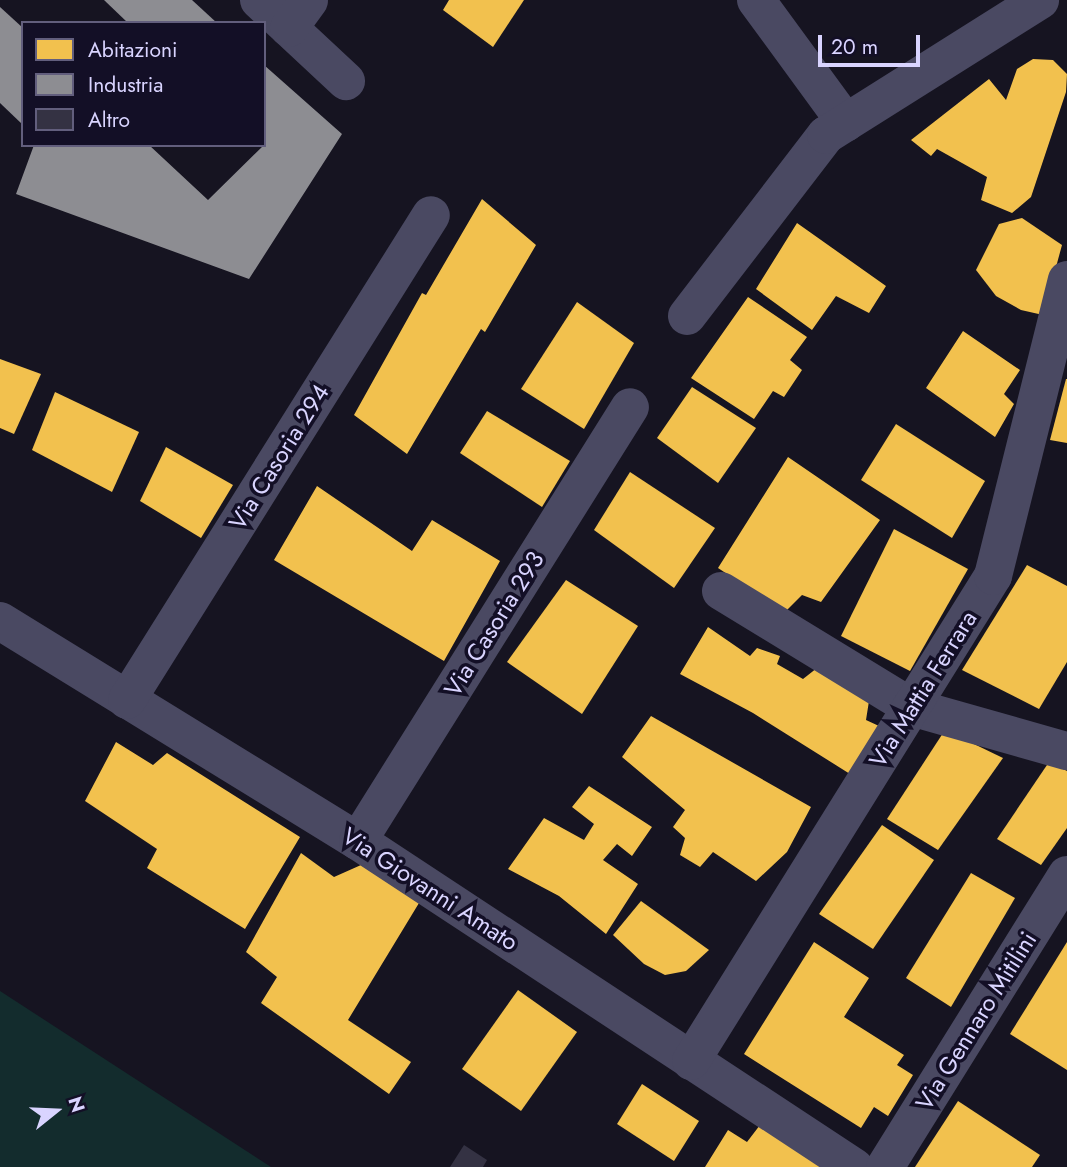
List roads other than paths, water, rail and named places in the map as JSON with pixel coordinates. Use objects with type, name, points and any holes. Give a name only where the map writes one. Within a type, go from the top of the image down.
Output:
[{"type":"street","points":[[259,0],[299,14],[346,81]]},
{"type":"street","points":[[756,0],[846,123]]},
{"type":"street","points":[[687,316],[826,135],[1040,0]]},
{"type":"street","name":"Via Casoria 294","points":[[127,700],[431,215]]},
{"type":"street","name":"Via Mattia Ferrara","points":[[691,1060],[993,576],[1067,280]]},
{"type":"street","name":"Via Casoria 293","points":[[358,841],[630,407]]},
{"type":"street","points":[[721,591],[911,707],[1067,751]]},
{"type":"street","name":"Via Giovanni Amato","points":[[0,621],[358,841],[854,1167]]},
{"type":"street","name":"Via Gennaro Mitilini","points":[[885,1167],[1067,875]]}]
